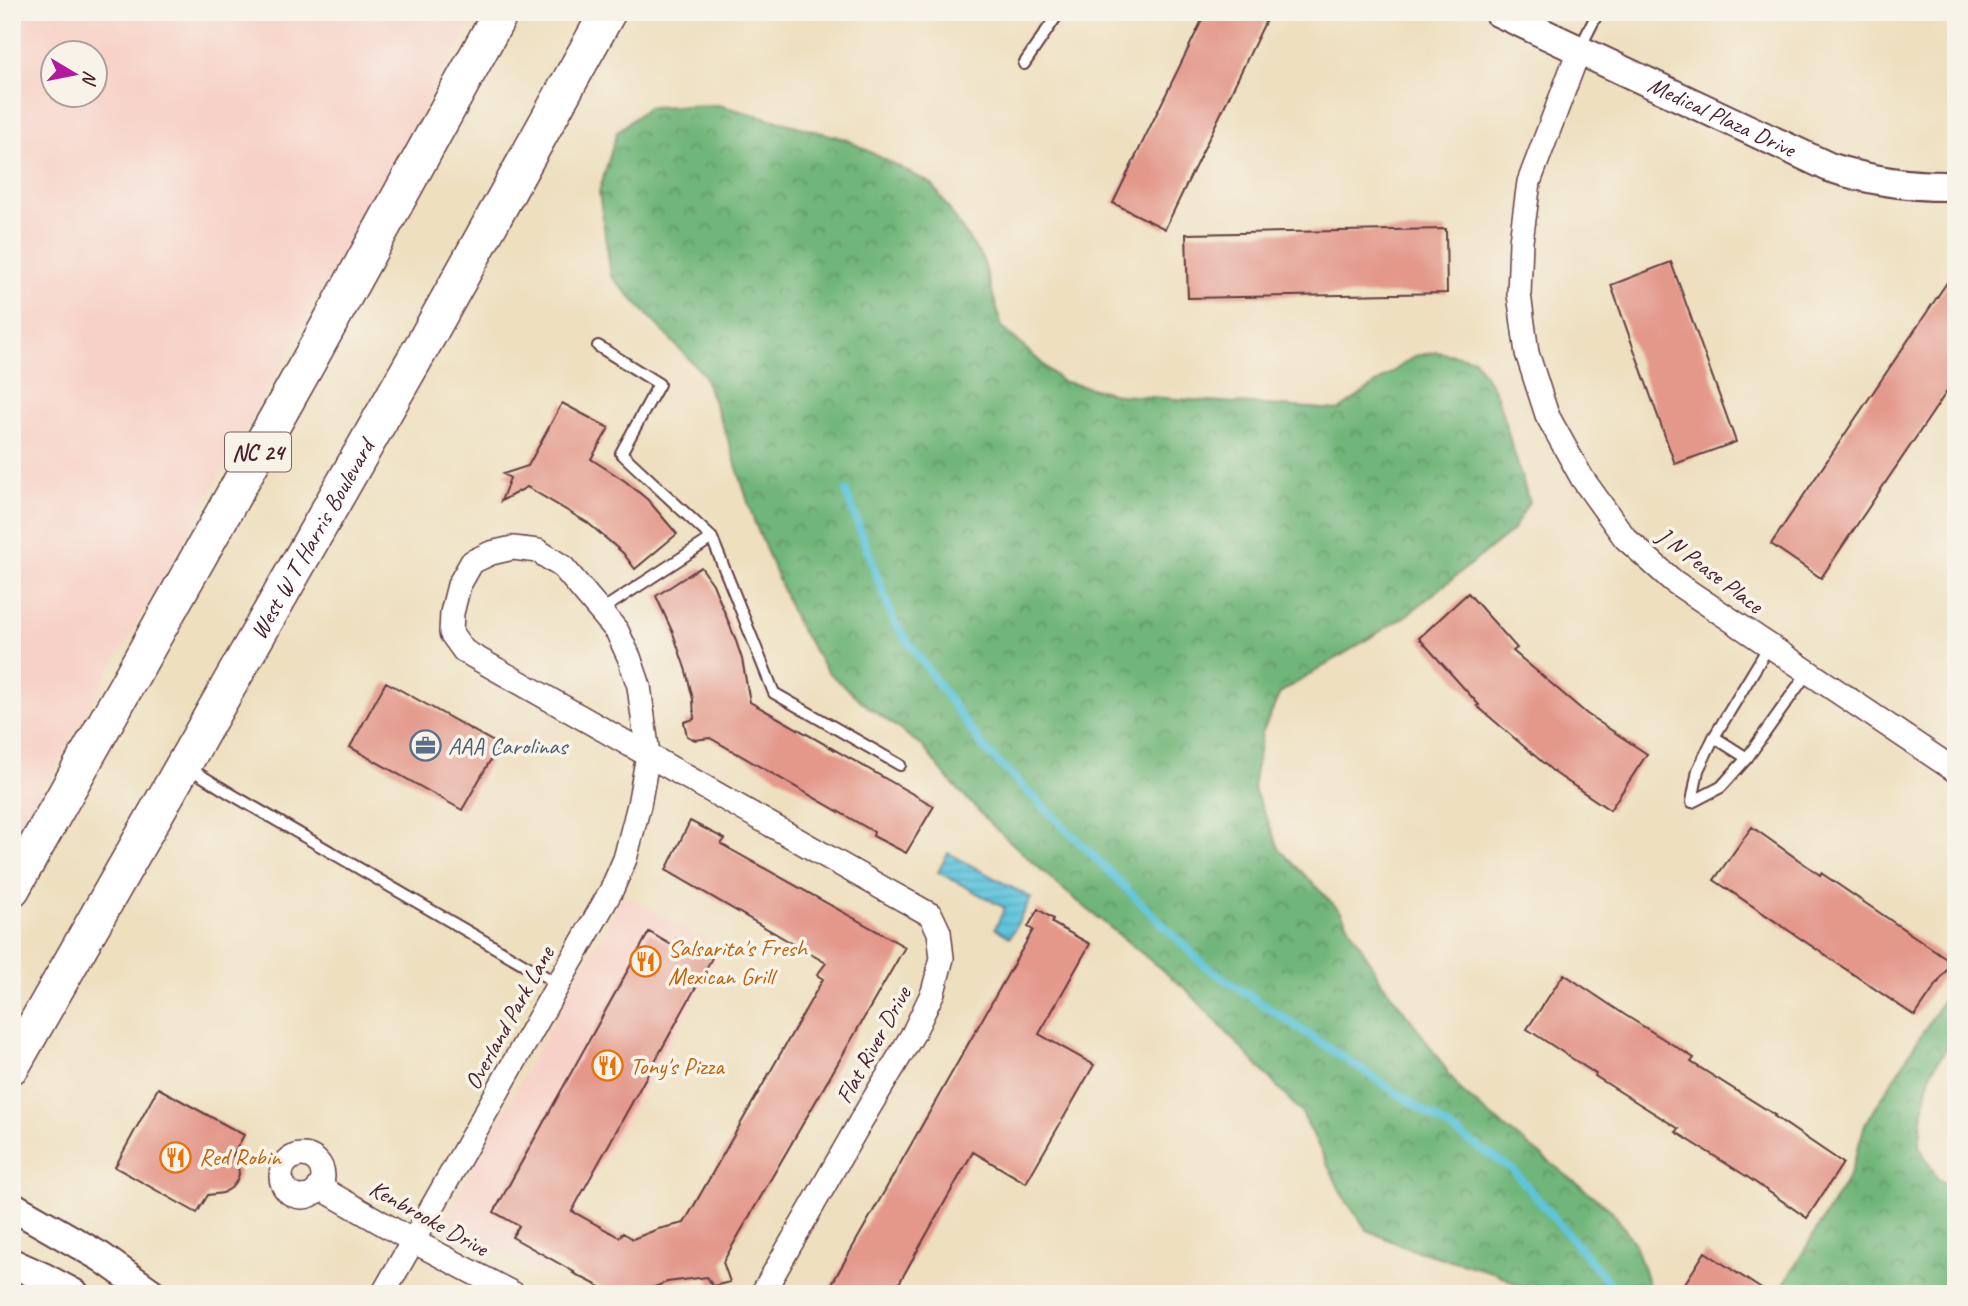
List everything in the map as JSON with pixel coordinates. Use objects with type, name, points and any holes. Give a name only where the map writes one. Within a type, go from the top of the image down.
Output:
[{"type":"main road","name":"NC 24","points":[[12,889],[501,12]]},
{"type":"main road","name":"West W T Harris Boulevard","points":[[12,1066],[429,334],[608,12]]},
{"type":"street","name":"Medical Plaza Drive","points":[[1498,12],[1829,167],[1871,180],[1956,186]]},
{"type":"street","name":"J N Pease Place","points":[[1579,50],[1529,182],[1521,241],[1518,294],[1527,353],[1547,415],[1582,478],[1625,538],[1673,581],[1956,771]]},
{"type":"street","name":"Flat River Drive","points":[[648,755],[639,686],[629,657],[617,631],[563,567],[538,551],[513,548],[491,553],[472,562],[459,585],[452,613],[451,633],[464,651],[931,915],[939,932],[942,958],[933,992],[914,1034],[762,1294]]},
{"type":"street","name":"Overland Park Lane","points":[[383,1294],[611,891],[625,859],[648,755]]},
{"type":"street","name":"Kenbrooke Drive","points":[[319,1187],[413,1241],[514,1294]]},
{"type":"street","points":[[12,1206],[101,1257],[153,1294]]},
{"type":"street","points":[[12,1263],[75,1294]]},
{"type":"lane","points":[[1579,50],[1598,12]]},
{"type":"lane","points":[[1024,64],[1058,14]]},
{"type":"lane","points":[[598,346],[659,384],[621,453],[712,538],[774,693],[901,765]]},
{"type":"lane","points":[[600,611],[712,538]]},
{"type":"lane","points":[[1769,646],[1714,737],[1698,771],[1692,802],[1721,787],[1747,758],[1808,671]]},
{"type":"lane","points":[[1714,737],[1747,758]]},
{"type":"lane","points":[[184,765],[558,984]]},
{"type":"shaded area","points":[[12,12],[477,12],[12,844]]},
{"type":"shaded area","points":[[624,894],[723,950],[540,1274],[444,1220]]},
{"type":"green space","points":[[718,105],[845,139],[932,184],[983,260],[1002,327],[1061,381],[1120,395],[1339,410],[1415,356],[1437,352],[1474,359],[1496,393],[1529,502],[1512,531],[1407,615],[1280,693],[1262,733],[1253,787],[1280,850],[1341,912],[1381,981],[1461,1091],[1612,1211],[1635,1244],[1652,1294],[1530,1294],[1496,1273],[1407,1248],[1367,1230],[1344,1198],[1302,1113],[1188,991],[1058,885],[992,825],[949,780],[922,746],[866,705],[828,672],[796,622],[754,521],[727,436],[703,374],[611,276],[599,192],[617,132],[648,107]]},
{"type":"green space","points":[[1956,979],[1956,1034],[1931,1072],[1919,1146],[1937,1178],[1956,1190],[1956,1294],[1778,1294],[1850,1174],[1865,1125]]},
{"type":"water","points":[[948,853],[1031,898],[1010,937],[995,928],[1005,908],[938,872]]},
{"type":"building","points":[[1206,12],[1270,12],[1165,229],[1113,203]]},
{"type":"building","points":[[1446,229],[1447,293],[1188,298],[1186,234]]},
{"type":"building","points":[[1671,262],[1736,442],[1675,464],[1611,285]]},
{"type":"building","points":[[1956,269],[1956,378],[1821,578],[1771,544]]},
{"type":"building","points":[[562,403],[609,428],[591,459],[648,500],[677,534],[635,569],[623,553],[588,523],[527,487],[501,501],[510,478],[503,474],[528,466]]},
{"type":"building","points":[[701,567],[713,584],[735,638],[750,702],[934,806],[906,853],[710,738],[695,740],[687,736],[684,722],[694,719],[693,699],[673,633],[656,596]]},
{"type":"building","points":[[1468,593],[1517,648],[1513,651],[1587,714],[1647,754],[1610,810],[1555,773],[1477,706],[1479,705],[1419,638]]},
{"type":"building","name":"AAA Carolinas","points":[[386,682],[499,745],[462,810],[350,747]]},
{"type":"building","points":[[690,821],[725,839],[721,844],[905,947],[723,1262],[730,1282],[713,1286],[707,1277],[667,1282],[649,1289],[645,1294],[614,1294],[512,1237],[519,1226],[494,1212],[649,932],[673,946],[677,939],[712,958],[572,1211],[619,1237],[623,1233],[633,1239],[684,1223],[823,979],[817,975],[826,963],[666,870]]},
{"type":"building","points":[[1752,827],[1952,962],[1915,1016],[1714,880]]},
{"type":"building","points":[[1038,909],[1053,919],[1052,923],[1090,944],[1039,1034],[1094,1065],[1026,1183],[973,1152],[893,1294],[826,1294],[1033,930],[1028,927]]},
{"type":"building","points":[[1564,974],[1694,1058],[1691,1062],[1775,1115],[1843,1163],[1807,1218],[1676,1132],[1679,1129],[1527,1029]]},
{"type":"building","points":[[158,1088],[244,1135],[233,1155],[239,1174],[236,1182],[223,1193],[208,1195],[197,1213],[115,1167]]},
{"type":"building","points":[[1705,1252],[1769,1294],[1678,1294]]},
{"type":"waterway","points":[[846,492],[894,622],[983,747],[1205,966],[1513,1170],[1619,1294]]},
{"type":"place","name":"AAA Carolinas","points":[[425,746]]},
{"type":"place","name":"Salsarita's Fresh Mexican Grill","points":[[645,962]]},
{"type":"place","name":"Tony's Pizza","points":[[607,1066]]},
{"type":"place","name":"Red Robin","points":[[176,1157]]}]
